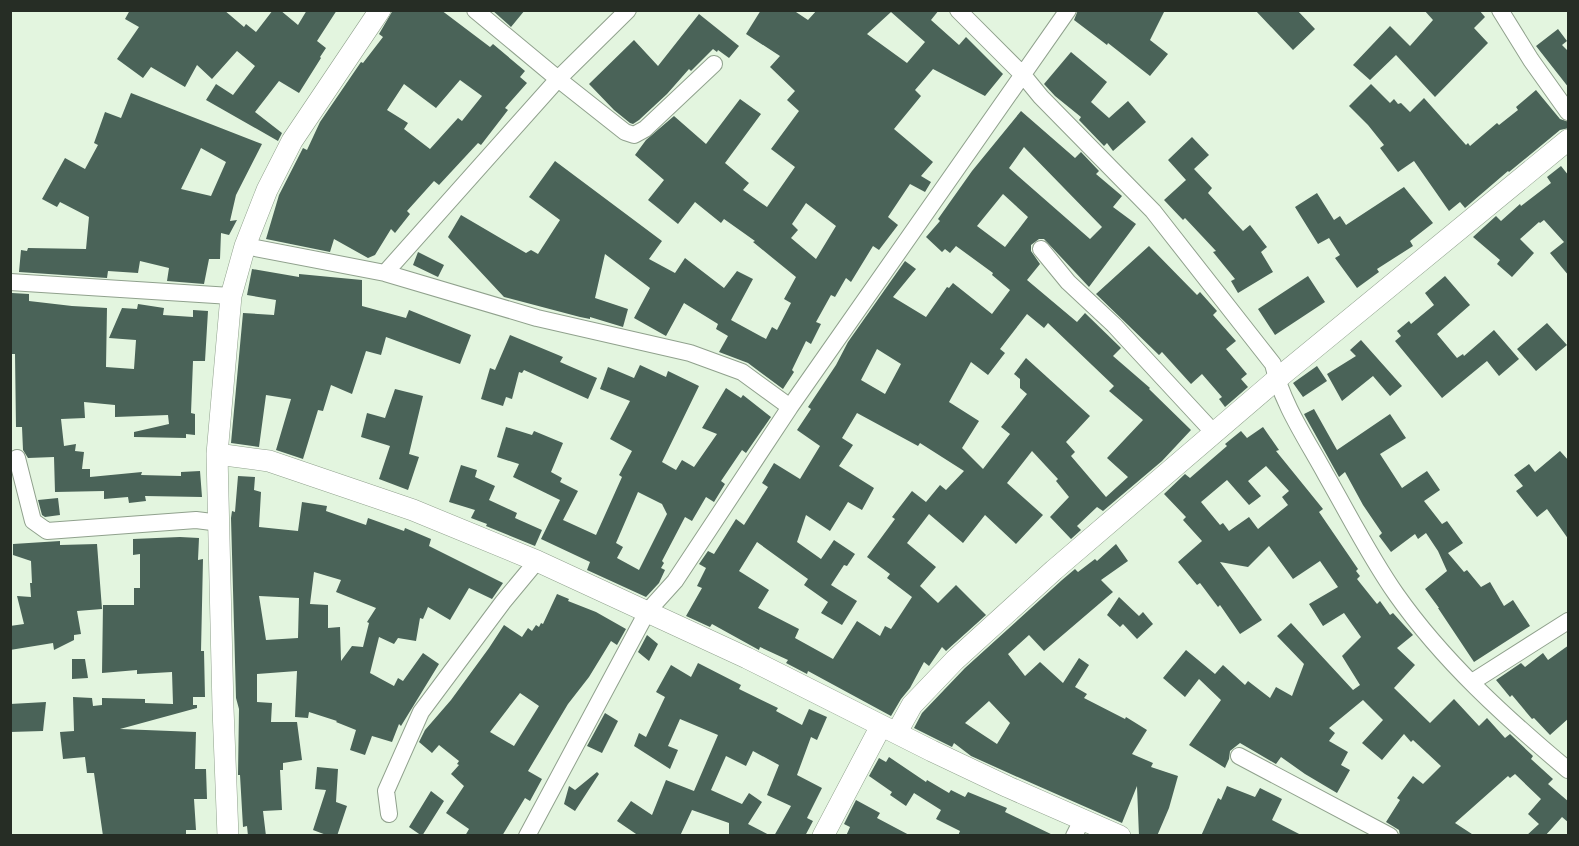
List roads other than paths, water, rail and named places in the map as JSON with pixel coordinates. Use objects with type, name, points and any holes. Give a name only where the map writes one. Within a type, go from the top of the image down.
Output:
[{"type":"street","points":[[228,836],[217,454],[231,296],[245,246],[267,190],[292,141],[380,10]]},
{"type":"street","points":[[475,10],[625,132],[634,135],[645,129],[714,64]]},
{"type":"street","points":[[385,273],[558,79],[628,10]]},
{"type":"street","points":[[958,10],[1153,211],[1273,364],[1277,379],[1299,427],[1395,592],[1424,632],[1498,709],[1569,770]]},
{"type":"street","points":[[527,836],[647,612],[675,581],[790,407],[1068,10]]},
{"type":"street","points":[[1500,10],[1531,60],[1569,112]]},
{"type":"street","points":[[823,836],[889,729],[955,660],[1054,570],[1277,379],[1569,140]]},
{"type":"street","points":[[245,246],[385,273],[537,318],[690,353],[742,372],[790,407]]},
{"type":"street","points":[[1041,249],[1068,282],[1114,325],[1215,434]]},
{"type":"street","points":[[10,282],[231,296]]},
{"type":"street","points":[[217,454],[269,462],[413,510],[537,561],[747,658],[942,756],[1078,828],[1120,836]]},
{"type":"street","points":[[17,458],[33,521],[47,531],[196,520],[220,523]]},
{"type":"street","points":[[389,814],[386,791],[421,712],[503,602],[537,561]]},
{"type":"street","points":[[1472,682],[1569,621]]},
{"type":"street","points":[[1239,756],[1390,836]]}]
